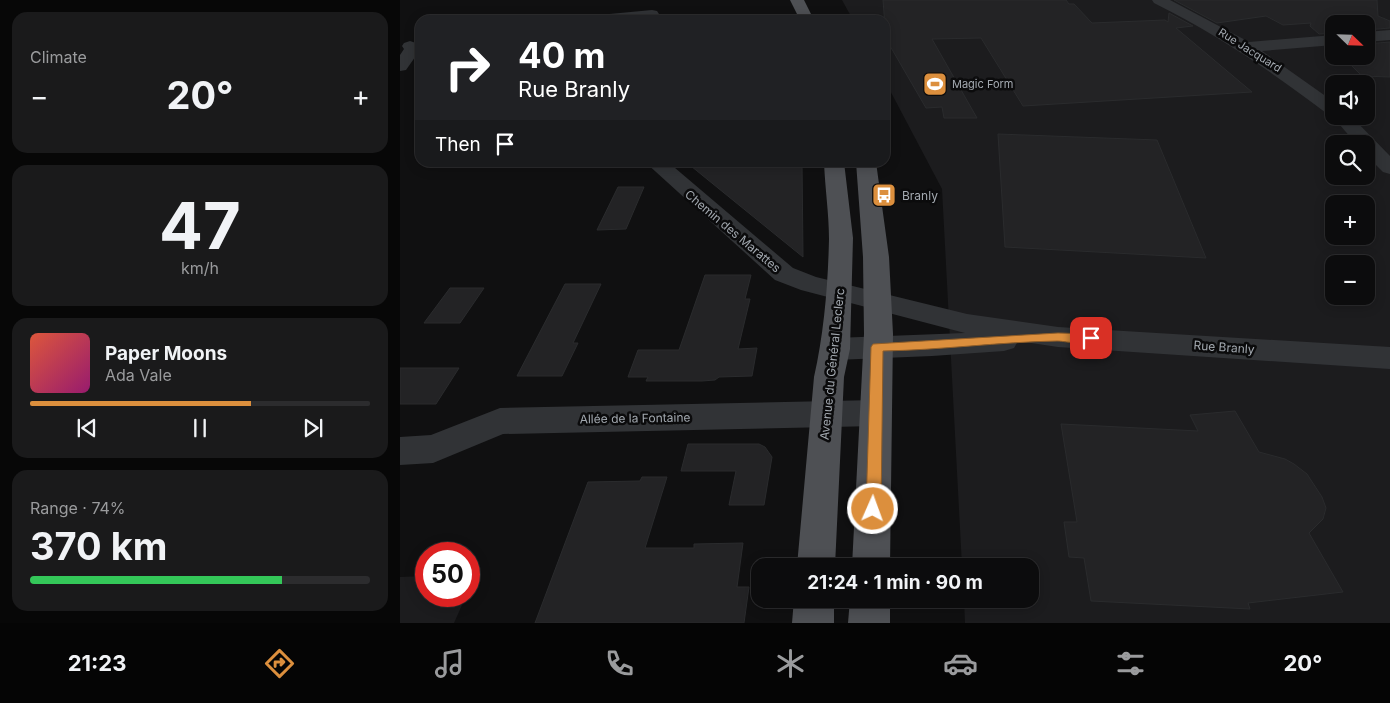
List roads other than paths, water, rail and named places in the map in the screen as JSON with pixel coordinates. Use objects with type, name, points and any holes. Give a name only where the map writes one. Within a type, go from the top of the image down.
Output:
[{"type":"main road","points":[[797,0],[804,15]]},
{"type":"main road","name":"Avenue du Général Leclerc","points":[[817,558],[829,376],[835,349],[839,290],[841,238],[834,167]]},
{"type":"main road","points":[[867,167],[876,256],[878,301],[871,558]]},
{"type":"main road","points":[[813,623],[814,608]]},
{"type":"main road","points":[[869,623],[870,608]]},
{"type":"street","name":"Rue Jacquard","points":[[1159,0],[1249,47],[1277,66],[1325,104]]},
{"type":"street","points":[[624,15],[652,11]]},
{"type":"street","points":[[1375,36],[1390,35]]},
{"type":"street","points":[[1249,47],[1325,41]]},
{"type":"street","points":[[400,66],[413,49],[410,45]]},
{"type":"street","points":[[1349,125],[1390,168]]},
{"type":"street","name":"Chemin des Marattes","points":[[660,167],[784,274],[810,284],[878,301]]},
{"type":"street","name":"Rue Branly","points":[[878,301],[967,324],[1058,337],[1390,358]]},
{"type":"street","name":"Rue Branly","points":[[835,349],[932,346],[1058,337]]},
{"type":"street","name":"Allée de la Fontaine","points":[[400,451],[433,449],[500,421],[876,414]]},
{"type":"place","name":"Magic Form","points":[[935,84]]},
{"type":"place","name":"Branly","points":[[884,195]]}]
